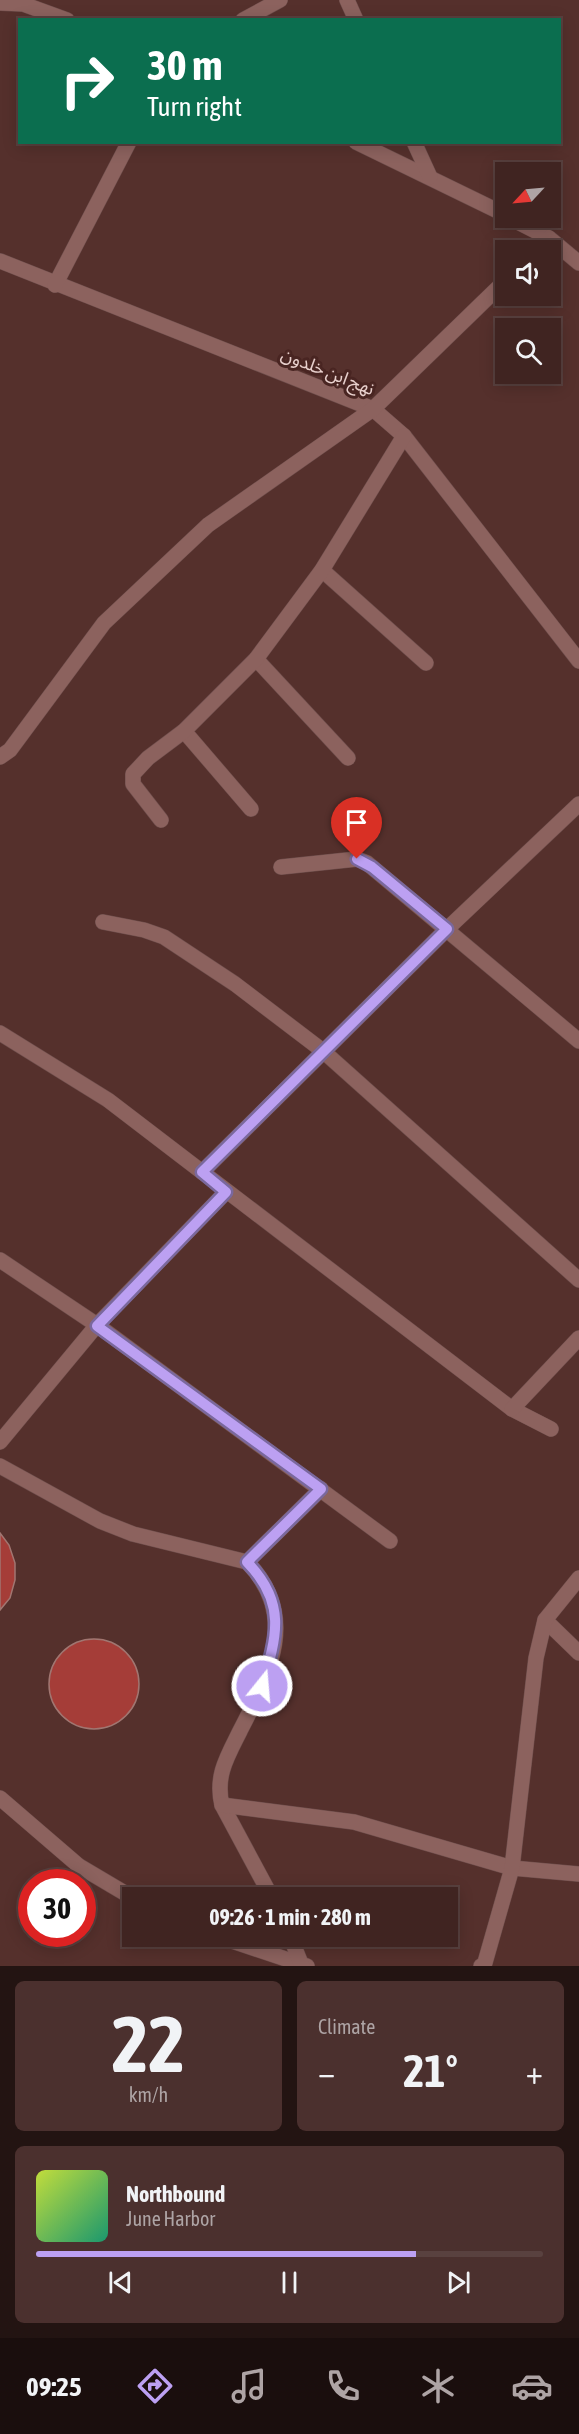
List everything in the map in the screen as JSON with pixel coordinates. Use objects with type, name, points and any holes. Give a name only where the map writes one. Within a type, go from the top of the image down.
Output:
[{"type":"street","points":[[247,18],[280,0]]},
{"type":"street","points":[[347,0],[355,18]]},
{"type":"street","points":[[0,3],[25,2],[62,18]]},
{"type":"street","points":[[55,285],[128,144]]},
{"type":"street","points":[[360,144],[495,210]]},
{"type":"street","points":[[415,144],[430,177]]},
{"type":"street","points":[[530,228],[549,238],[579,263]]},
{"type":"street","name":"نهج ابن خلدون","points":[[0,261],[55,285],[373,409],[404,436],[579,661]]},
{"type":"street","points":[[0,757],[10,750],[104,623],[200,533],[373,409],[495,291]]},
{"type":"street","points":[[161,820],[133,784],[133,774],[148,758],[184,731],[256,659],[322,570],[404,436]]},
{"type":"street","points":[[322,570],[426,663]]},
{"type":"street","points":[[256,659],[348,758]]},
{"type":"street","points":[[184,731],[251,809]]},
{"type":"street","points":[[202,1172],[447,929],[579,804]]},
{"type":"street","points":[[281,867],[341,860],[363,861],[579,1041]]},
{"type":"street","points":[[103,922],[144,930],[173,941],[323,1052],[579,1280]]},
{"type":"street","points":[[0,1034],[108,1100],[512,1409],[550,1429]]},
{"type":"street","points":[[0,1442],[97,1326],[226,1192]]},
{"type":"street","points":[[0,1260],[97,1326],[390,1541]]},
{"type":"street","points":[[512,1409],[579,1338]]},
{"type":"street","points":[[0,1466],[100,1521],[133,1534],[247,1562],[257,1572],[266,1587],[277,1622],[273,1651],[262,1686],[222,1765],[219,1786],[222,1805],[266,1887]]},
{"type":"street","points":[[247,1562],[321,1489]]},
{"type":"street","points":[[484,1966],[512,1868],[536,1658],[545,1620],[579,1578]]},
{"type":"street","points":[[545,1620],[579,1653]]},
{"type":"street","points":[[0,1798],[79,1866],[122,1892]]},
{"type":"street","points":[[222,1805],[354,1822],[512,1868],[579,1874]]},
{"type":"street","points":[[249,1947],[304,1966]]},
{"type":"street","points":[[295,1947],[304,1966]]},
{"type":"building","points":[[0,1533],[9,1545],[15,1563],[15,1580],[10,1598],[0,1610]]},
{"type":"building","points":[[85,1639],[103,1639],[119,1646],[132,1659],[139,1675],[139,1693],[132,1709],[119,1722],[103,1729],[85,1729],[69,1722],[56,1709],[49,1693],[49,1675],[56,1659],[69,1646]]},
{"type":"route","points":[[262,1686],[273,1651],[277,1622],[266,1587],[257,1572],[247,1562],[321,1489],[97,1326],[226,1192],[202,1172],[447,929],[372,867],[357,859]]}]
